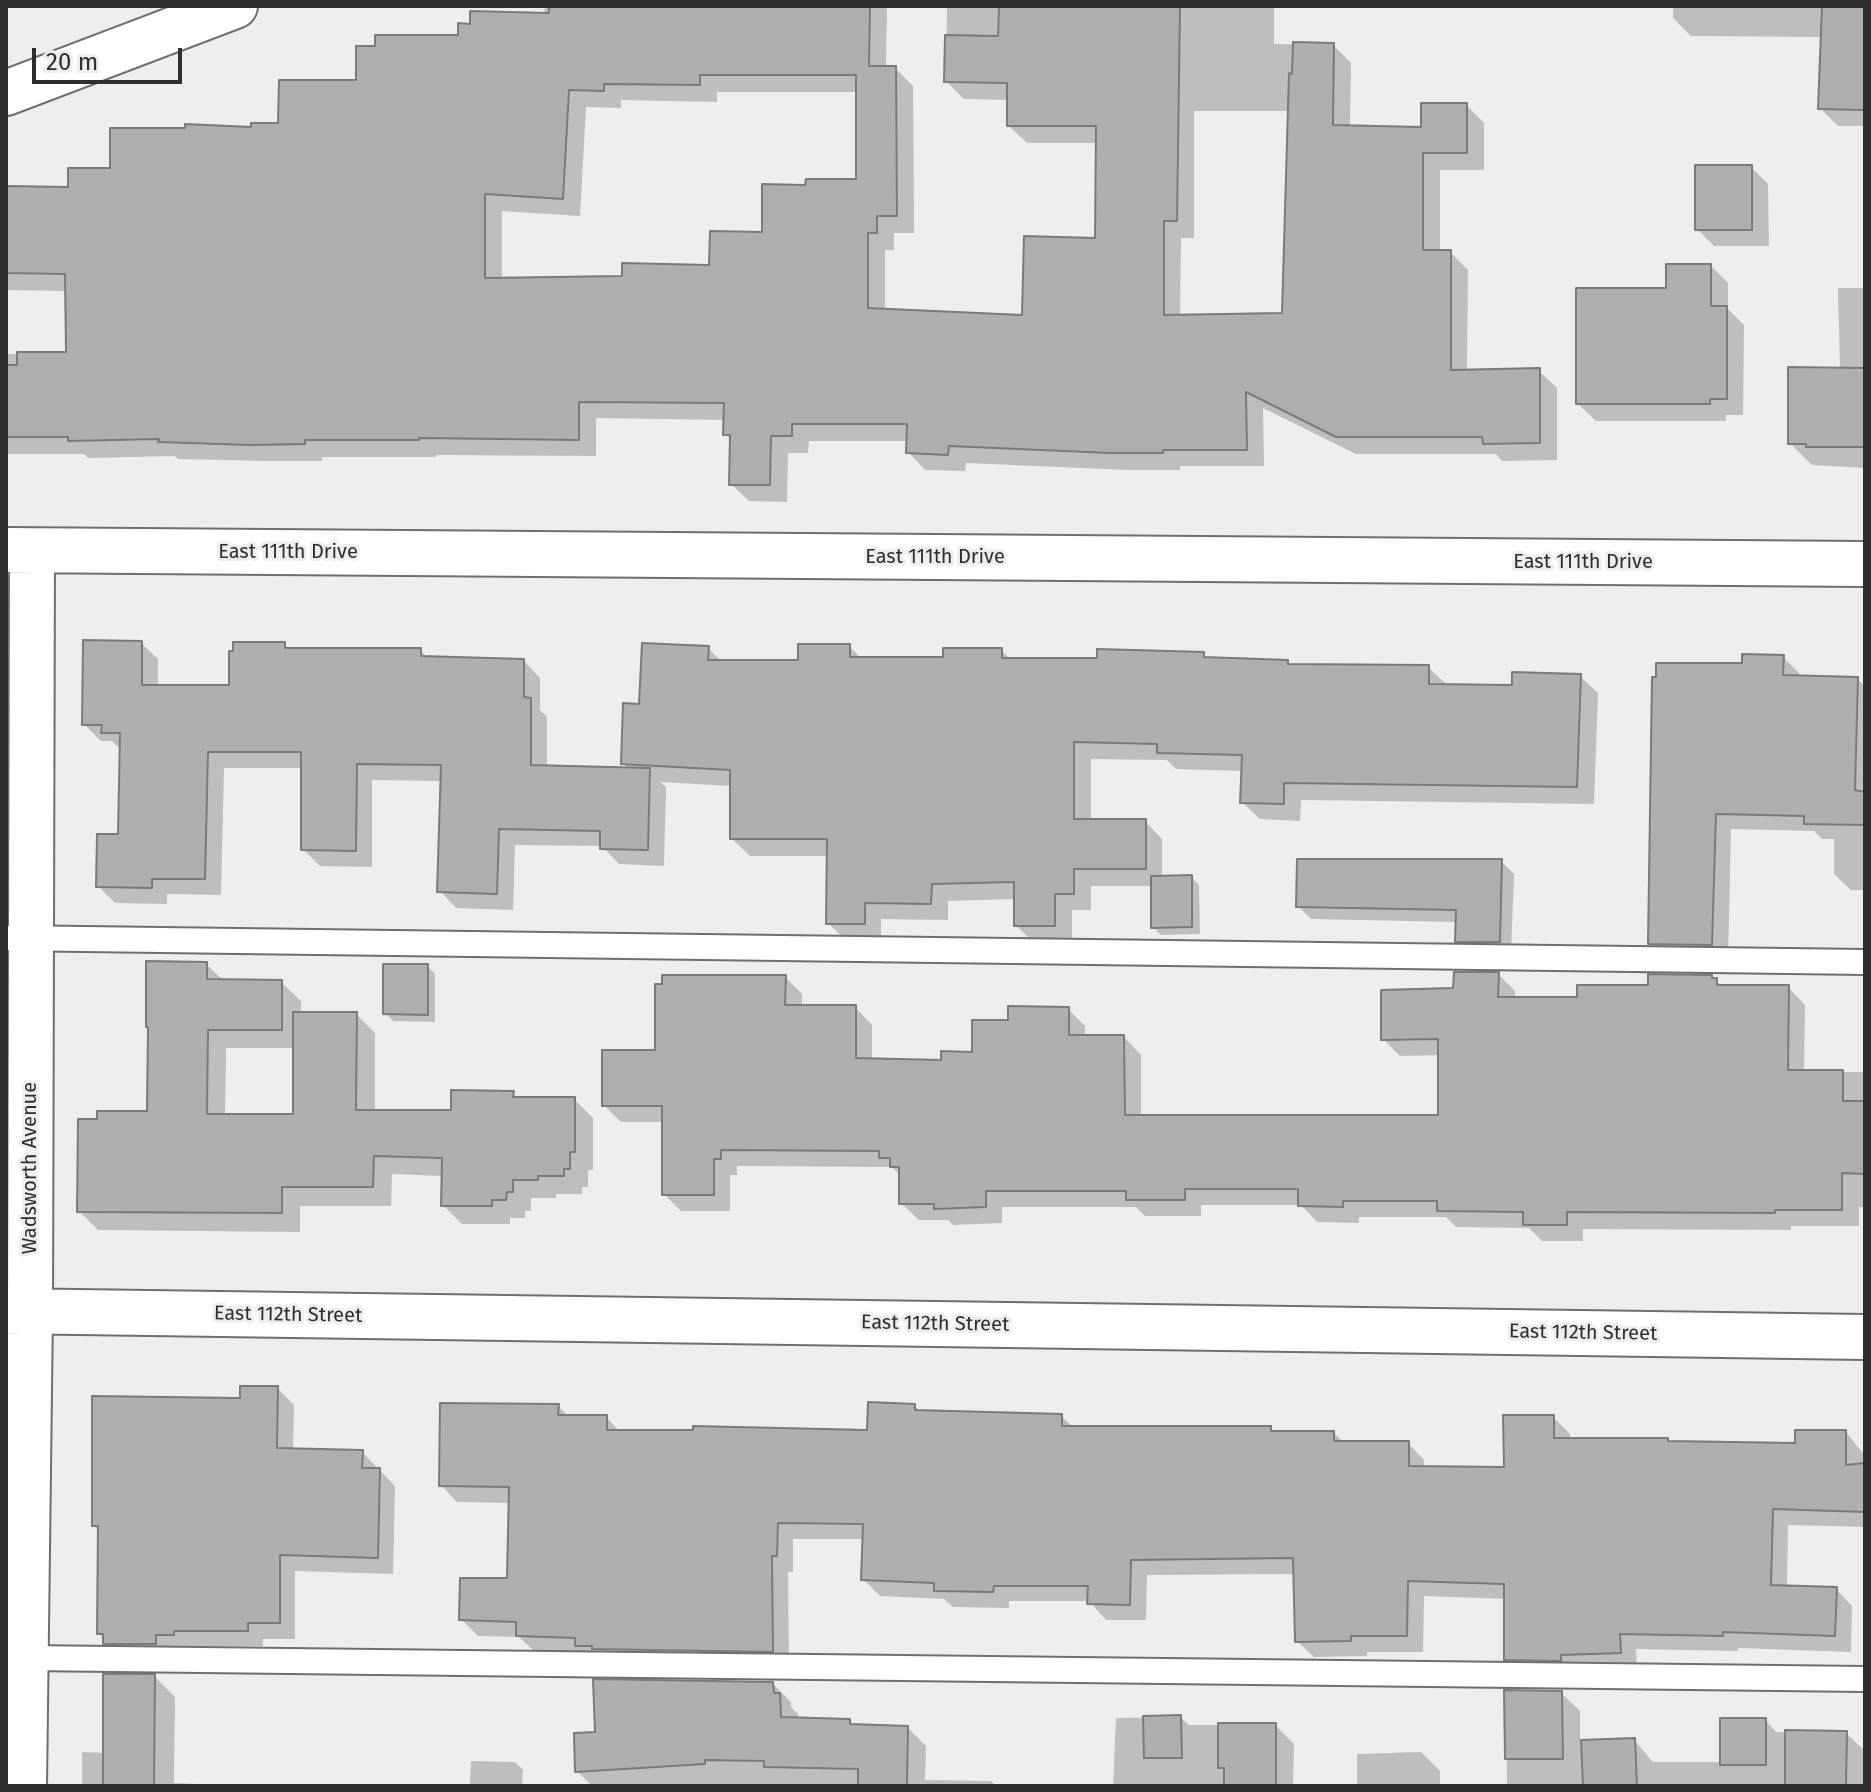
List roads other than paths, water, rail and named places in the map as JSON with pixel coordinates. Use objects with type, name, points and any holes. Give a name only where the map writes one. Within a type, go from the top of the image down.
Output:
[{"type":"street","points":[[6,93],[235,6]]},
{"type":"street","name":"East 111th Drive","points":[[19,550],[1865,564]]},
{"type":"street","name":"Wadsworth Avenue","points":[[19,550],[18,1312],[26,1658],[24,1786]]},
{"type":"street","name":"East 112th Street","points":[[18,1312],[1865,1337]]},
{"type":"lane","points":[[18,938],[1865,962]]},
{"type":"lane","points":[[26,1658],[1865,1679]]}]
